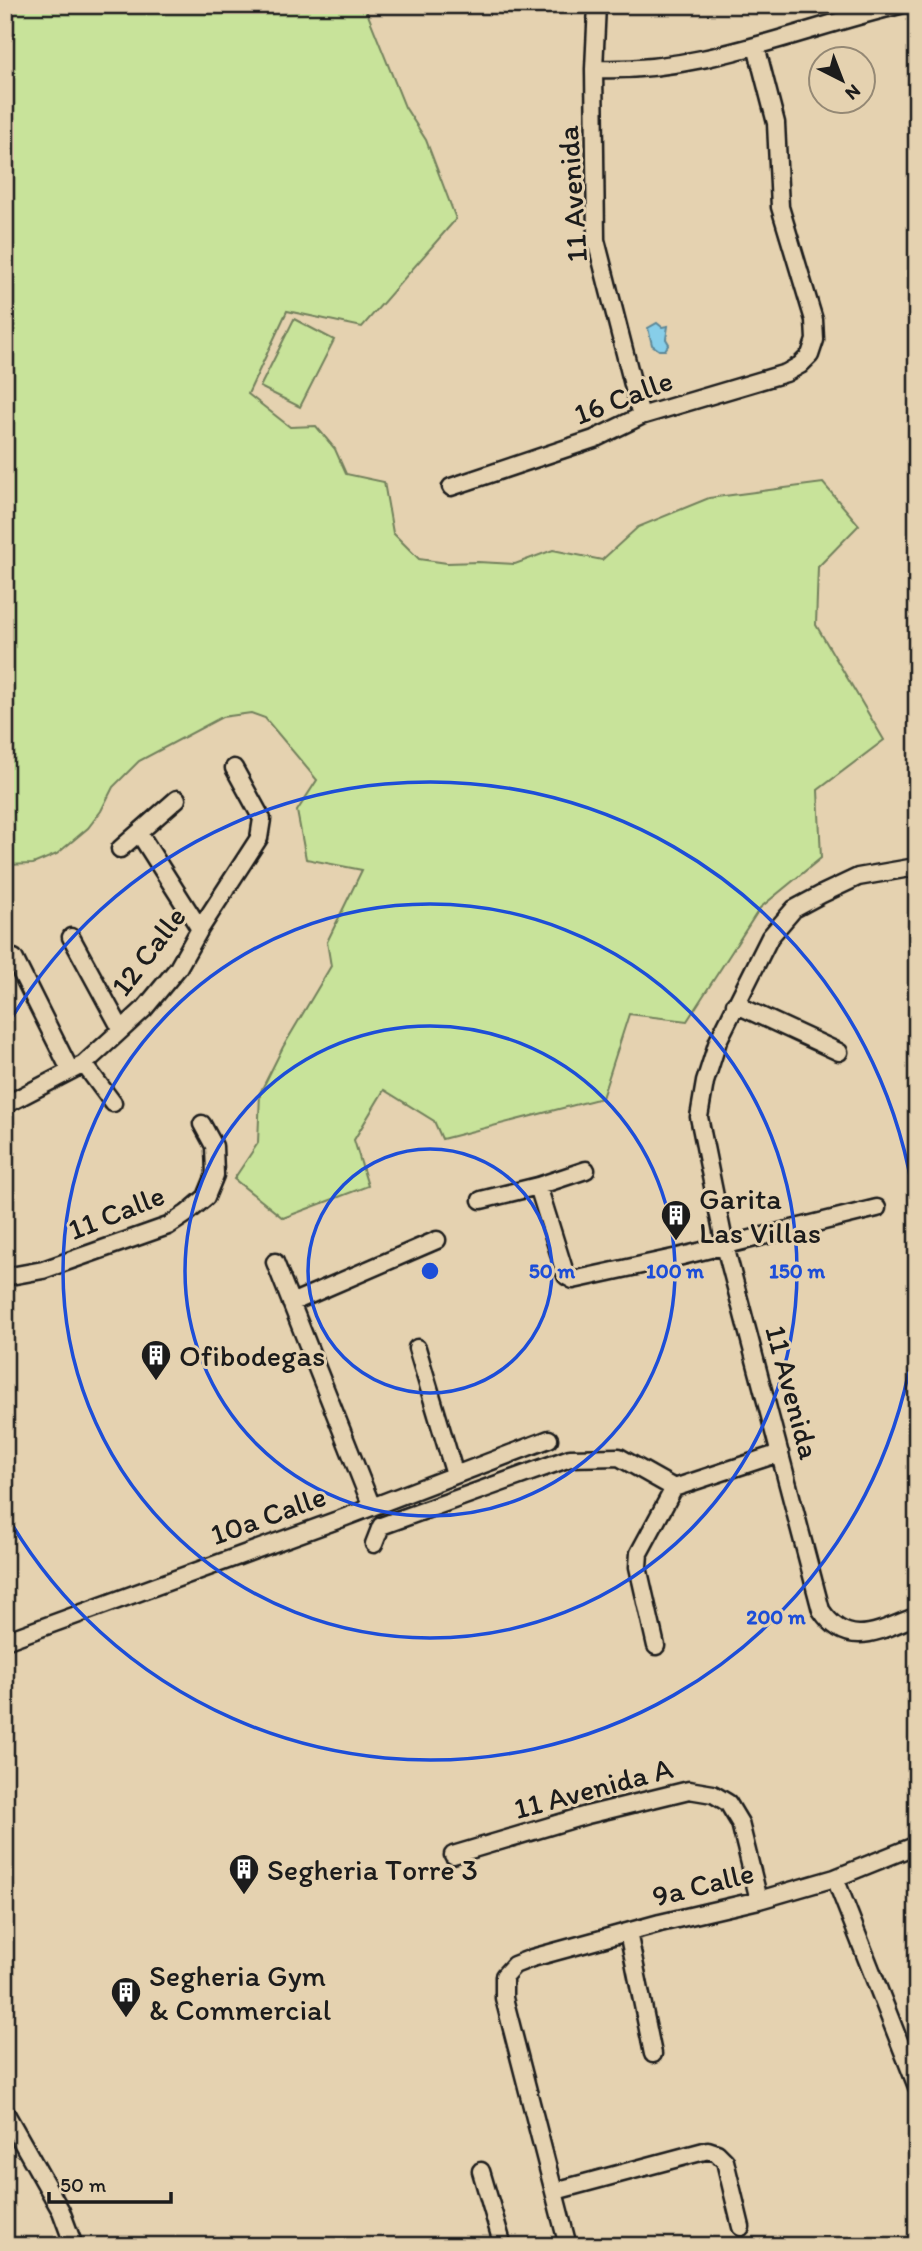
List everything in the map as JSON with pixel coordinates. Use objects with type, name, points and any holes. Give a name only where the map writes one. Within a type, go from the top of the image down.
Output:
[{"type":"street","name":"11 Avenida","points":[[597,5],[594,69],[596,240],[641,416]]},
{"type":"street","points":[[594,69],[628,70],[756,46],[845,18],[900,5]]},
{"type":"street","name":"16 Calle","points":[[451,487],[594,439],[641,416],[786,373],[810,355],[815,340],[814,320],[780,207],[776,123],[756,46]]},
{"type":"street","name":"12 Calle","points":[[5,1105],[77,1067],[160,992],[178,968],[200,929],[260,838],[262,818],[234,768]]},
{"type":"street","points":[[120,849],[177,799]]},
{"type":"street","points":[[139,832],[200,929]]},
{"type":"street","name":"11 Avenida","points":[[917,870],[911,867],[858,877],[794,909],[770,937],[718,1041],[705,1082],[699,1117],[725,1246],[821,1610],[830,1624],[841,1632],[859,1635],[873,1633],[917,1616]]},
{"type":"street","points":[[71,937],[121,1029]]},
{"type":"street","points":[[14,958],[77,1067],[113,1103]]},
{"type":"street","points":[[736,1004],[839,1052]]},
{"type":"street","name":"11 Calle","points":[[6,1276],[43,1270],[168,1226],[186,1214],[206,1197],[215,1175],[214,1146],[202,1124]]},
{"type":"street","points":[[481,1200],[538,1186],[586,1170]]},
{"type":"street","points":[[538,1186],[566,1276],[573,1280],[877,1208]]},
{"type":"street","points":[[291,1303],[437,1240]]},
{"type":"street","points":[[275,1262],[372,1507]]},
{"type":"street","points":[[417,1348],[455,1475]]},
{"type":"street","name":"10a Calle","points":[[5,1641],[372,1507],[549,1439]]},
{"type":"street","points":[[656,1646],[638,1567],[639,1553],[674,1488],[780,1453]]},
{"type":"street","points":[[374,1544],[381,1525],[570,1458],[619,1457],[674,1488]]},
{"type":"street","name":"11 Avenida A","points":[[453,1855],[587,1815],[689,1790],[713,1794],[728,1803],[740,1823],[760,1900]]},
{"type":"street","name":"9a Calle","points":[[555,2192],[504,1998],[504,1976],[514,1965],[835,1878],[917,1845]]},
{"type":"street","points":[[835,1878],[917,2087]]},
{"type":"street","points":[[628,1932],[653,2054]]},
{"type":"street","points":[[5,2112],[61,2211],[74,2246]]},
{"type":"street","points":[[568,2246],[555,2192],[708,2150],[718,2153],[726,2161],[741,2227]]},
{"type":"street","points":[[481,2171],[503,2246]]},
{"type":"green space","points":[[5,5],[364,5],[405,107],[426,140],[456,219],[362,327],[287,311],[248,394],[290,427],[316,426],[335,449],[346,474],[384,482],[393,533],[419,559],[447,563],[515,564],[553,550],[602,560],[638,527],[709,498],[823,483],[859,525],[818,567],[816,625],[884,740],[818,790],[821,858],[760,908],[687,1021],[629,1014],[602,1098],[442,1139],[434,1121],[384,1090],[354,1140],[368,1186],[283,1218],[234,1179],[258,1143],[260,1093],[283,1047],[331,966],[327,942],[362,870],[306,859],[297,811],[317,780],[265,718],[251,713],[222,717],[139,761],[113,787],[101,811],[88,828],[57,854],[33,864],[5,865]]},
{"type":"green space","points":[[294,319],[334,340],[300,407],[260,387]]},
{"type":"water","points":[[657,323],[662,327],[668,326],[666,339],[669,344],[665,350],[659,350],[652,345],[648,328]]},
{"type":"place","name":"Garita Las Villas","points":[[676,1242]]},
{"type":"place","name":"Ofibodegas","points":[[156,1382]]},
{"type":"place","name":"Segheria Torre 3","points":[[244,1896]]},
{"type":"place","name":"Segheria Gym & Commercial","points":[[126,2019]]}]
